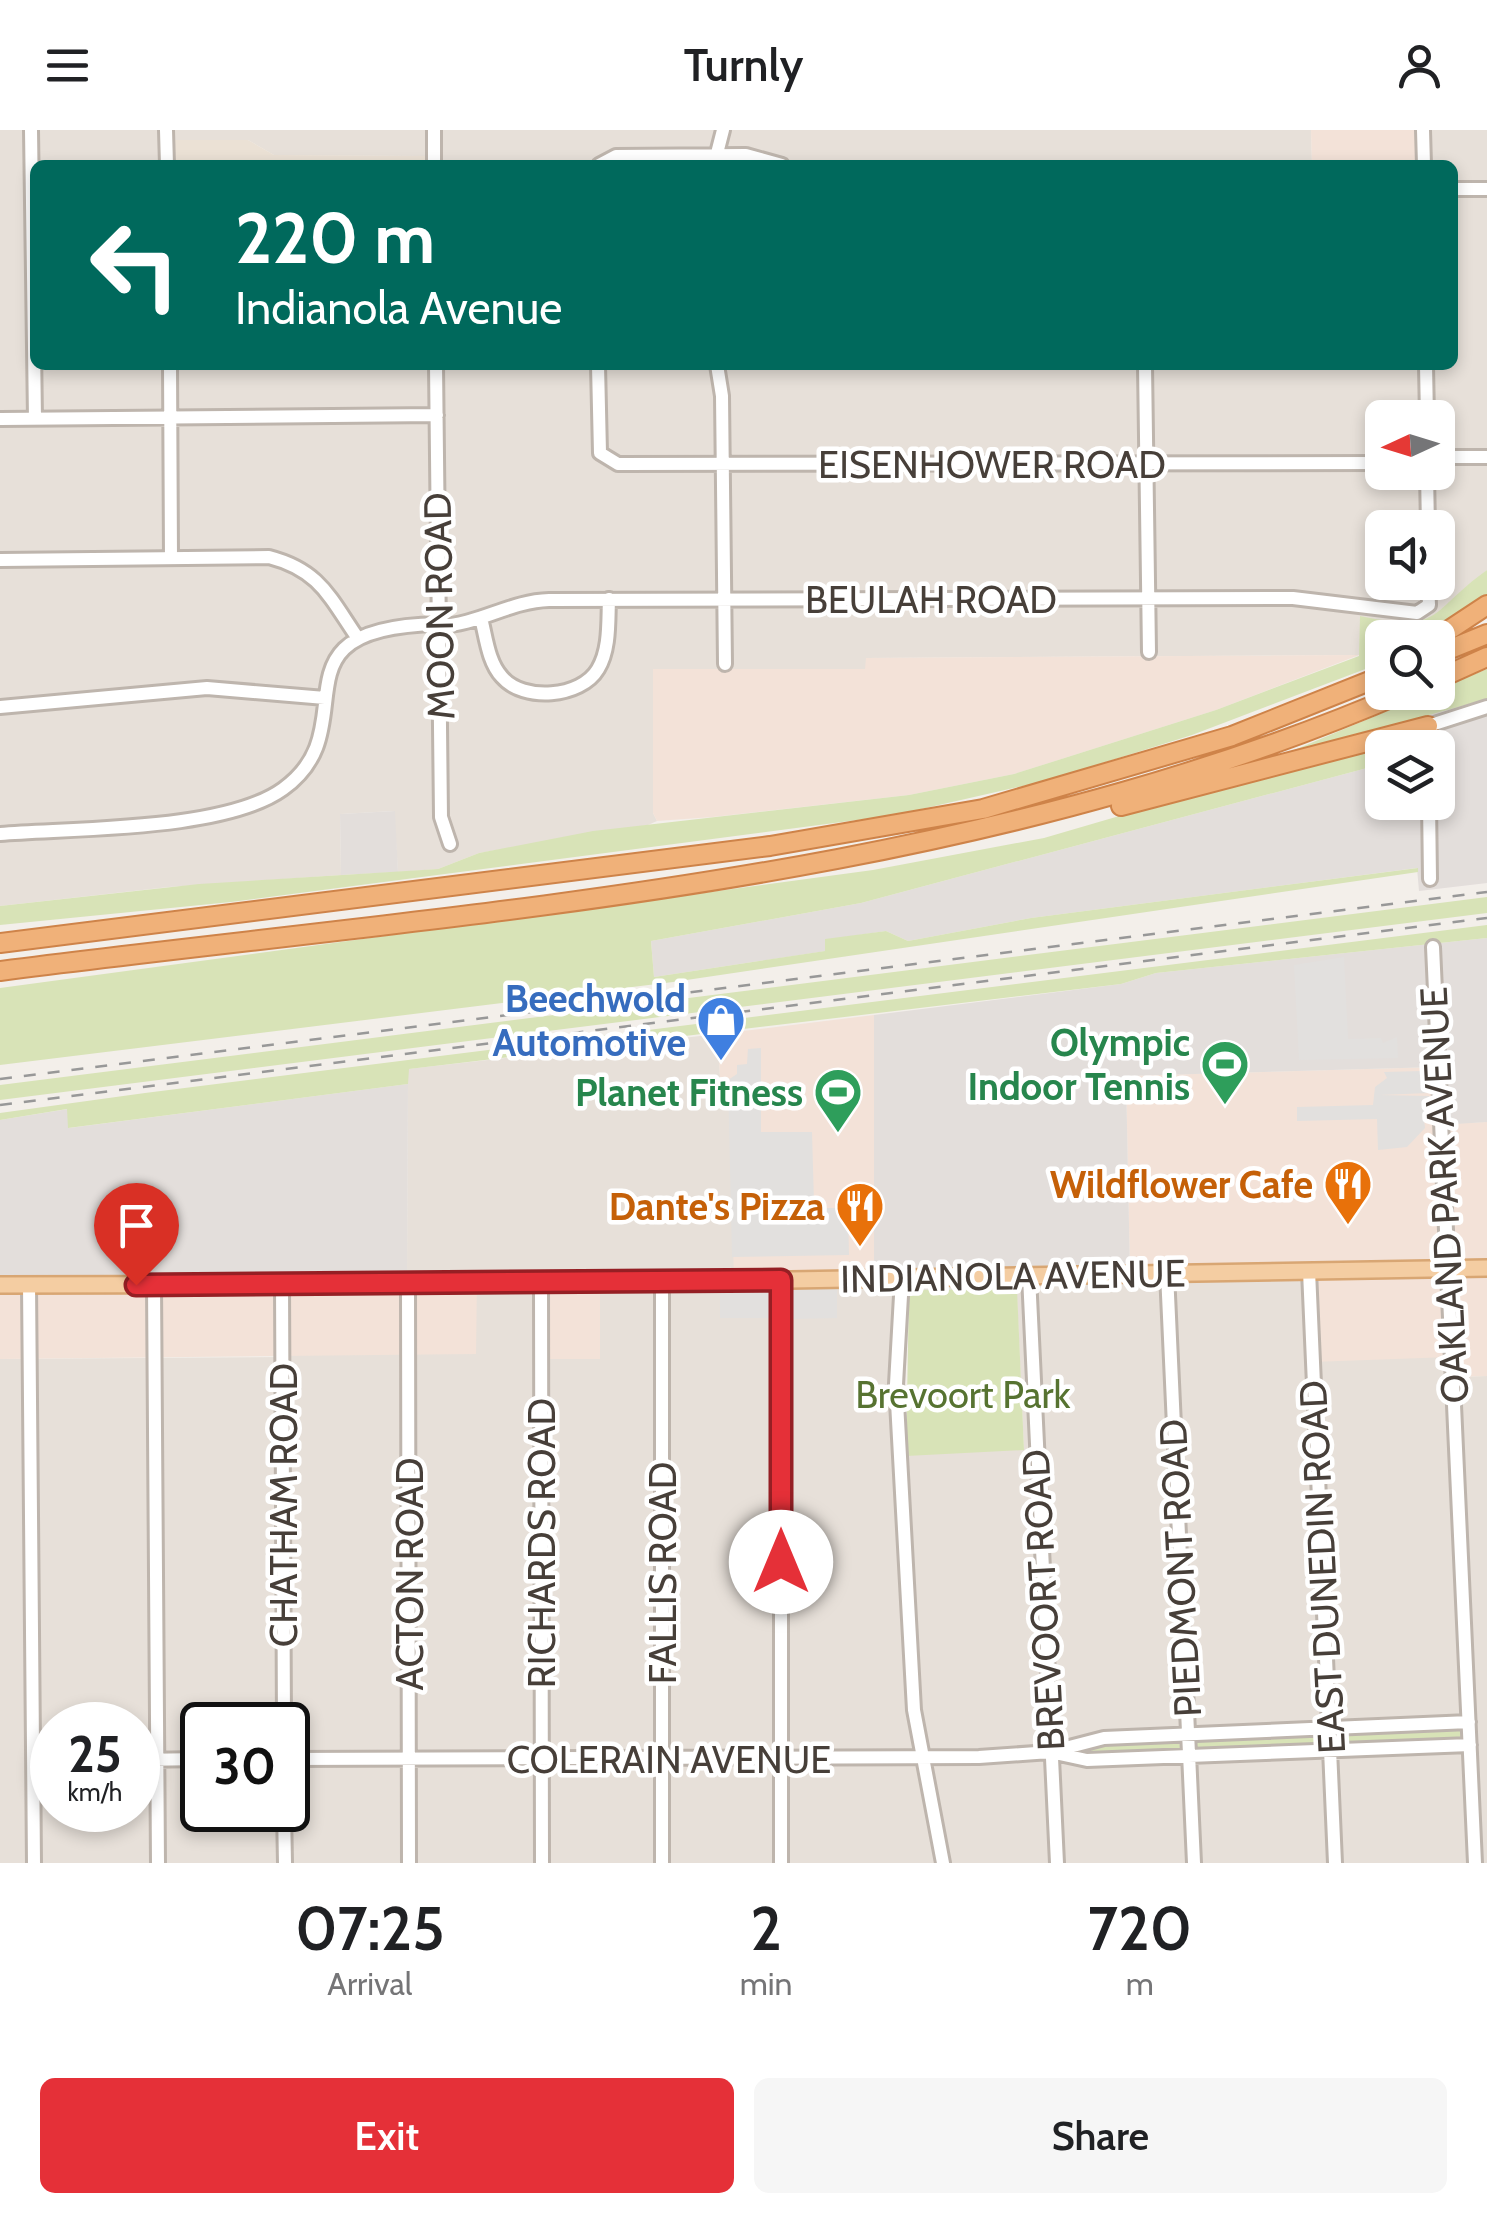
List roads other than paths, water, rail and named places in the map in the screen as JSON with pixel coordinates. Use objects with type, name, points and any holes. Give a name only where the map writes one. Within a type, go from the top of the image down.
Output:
[{"type":"highway","points":[[1455,626],[1487,604]]},
{"type":"highway","points":[[1455,647],[1487,634]]},
{"type":"highway","points":[[1455,672],[1487,658]]},
{"type":"highway","points":[[0,940],[61,936],[770,846],[983,809],[1232,736],[1365,680]]},
{"type":"highway","points":[[0,971],[772,874],[1002,826],[1238,760],[1365,708]]},
{"type":"highway","points":[[1002,826],[1040,824],[1150,800],[1428,726]]},
{"type":"highway","points":[[0,981],[103,958]]},
{"type":"main road","name":"INDIANOLA AVENUE","points":[[0,1285],[541,1284],[1487,1268]]},
{"type":"street","points":[[31,130],[31,160]]},
{"type":"street","points":[[166,130],[167,160]]},
{"type":"street","points":[[434,130],[434,160]]},
{"type":"street","points":[[716,160],[723,130]]},
{"type":"street","points":[[1423,130],[1424,160]]},
{"type":"street","points":[[609,160],[616,156],[716,160],[746,155],[764,160]]},
{"type":"street","points":[[1458,189],[1487,189]]},
{"type":"street","points":[[34,370],[35,419]]},
{"type":"street","points":[[170,370],[171,558]]},
{"type":"street","name":"MOON ROAD","points":[[436,370],[440,817],[450,844]]},
{"type":"street","name":"EISENHOWER ROAD","points":[[598,370],[603,458],[618,464],[1365,463]]},
{"type":"street","points":[[717,370],[722,396],[724,664]]},
{"type":"street","points":[[1146,370],[1149,652]]},
{"type":"street","points":[[1426,370],[1427,400]]},
{"type":"street","points":[[0,419],[437,415]]},
{"type":"street","points":[[1455,457],[1487,457]]},
{"type":"street","points":[[0,560],[268,556],[299,565],[322,587],[357,637],[334,664],[317,744],[288,786],[247,808],[212,816],[0,834]]},
{"type":"street","name":"BEULAH ROAD","points":[[357,637],[394,625],[439,625],[481,618],[533,600],[1293,598],[1356,602],[1409,613],[1425,609],[1426,600]]},
{"type":"street","points":[[481,618],[499,674],[514,688],[541,694],[569,690],[597,672],[604,656],[609,599]]},
{"type":"street","points":[[0,706],[207,688],[325,698]]},
{"type":"street","points":[[1428,730],[1428,726],[1487,707]]},
{"type":"street","points":[[1429,820],[1430,879]]},
{"type":"street","name":"OAKLAND PARK AVENUE","points":[[1433,947],[1475,1863]]},
{"type":"street","name":"EAST DUNEDIN ROAD","points":[[1309,1271],[1335,1863]]},
{"type":"street","name":"PIEDMONT ROAD","points":[[1167,1273],[1194,1863]]},
{"type":"street","name":"BREVOORT ROAD","points":[[1029,1276],[1057,1863]]},
{"type":"street","points":[[902,1278],[896,1384],[898,1464],[920,1758],[943,1863]]},
{"type":"street","points":[[781,1280],[781,1863]]},
{"type":"street","name":"FALLIS ROAD","points":[[662,1282],[662,1863]]},
{"type":"street","points":[[30,1284],[33,1702]]},
{"type":"street","name":"RICHARDS ROAD","points":[[541,1284],[542,1863]]},
{"type":"street","points":[[154,1285],[157,1702]]},
{"type":"street","name":"ACTON ROAD","points":[[408,1285],[408,1863]]},
{"type":"street","name":"CHATHAM ROAD","points":[[282,1286],[284,1702]]},
{"type":"street","name":"COLERAIN AVENUE","points":[[310,1759],[920,1758],[1050,1752],[1104,1738],[1469,1722]]},
{"type":"street","name":"COLERAIN AVENUE","points":[[1050,1752],[1087,1760],[1470,1746]]},
{"type":"street","points":[[34,1832],[34,1863]]},
{"type":"street","points":[[158,1832],[158,1863]]},
{"type":"street","points":[[284,1832],[285,1863]]},
{"type":"railway","points":[[0,1079],[1487,892]]},
{"type":"railway","points":[[0,1105],[1487,918]]},
{"type":"place","name":"Beechwold Automotive","points":[[721,1062]]},
{"type":"place","name":"Olympic Indoor Tennis","points":[[1225,1106]]},
{"type":"place","name":"Planet Fitness","points":[[838,1134]]},
{"type":"place","name":"Wildflower Cafe","points":[[1348,1226]]},
{"type":"place","name":"Dante's Pizza","points":[[860,1248]]},
{"type":"park label","name":"Brevoort Park","points":[[963,1394]]}]
